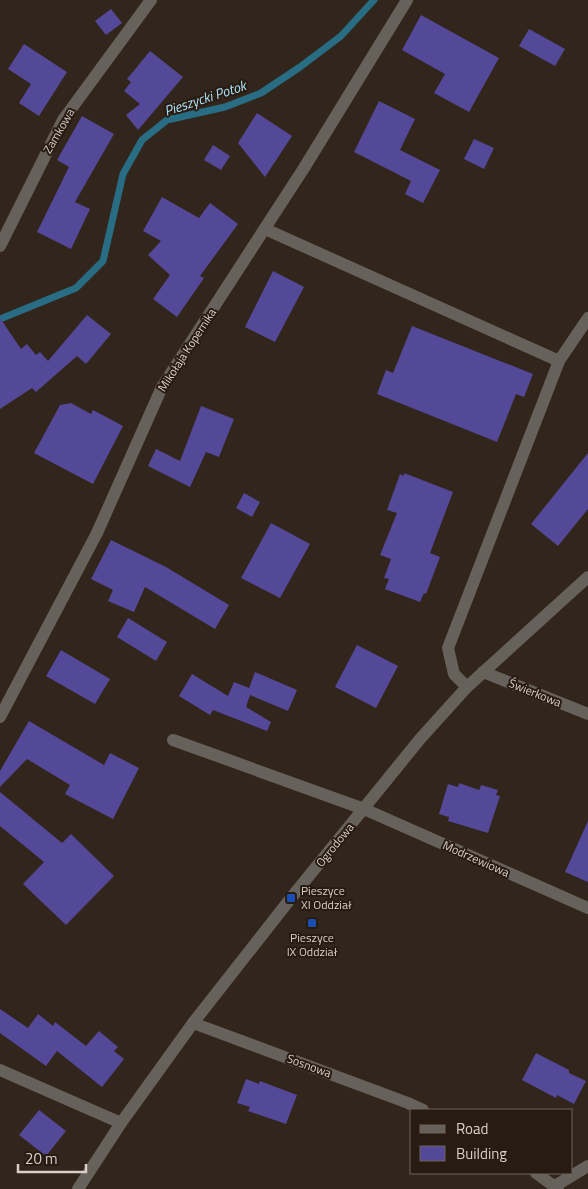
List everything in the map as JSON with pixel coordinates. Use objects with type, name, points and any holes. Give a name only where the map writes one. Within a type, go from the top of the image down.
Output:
[{"type":"street","name":"Zamkowa","points":[[0,246],[63,120],[151,0]]},
{"type":"street","name":"Mikołaja Kopernika","points":[[0,717],[97,533],[162,387],[304,168],[407,0]]},
{"type":"street","points":[[265,229],[559,361]]},
{"type":"street","points":[[467,687],[454,674],[448,648],[559,361],[588,318]]},
{"type":"street","name":"Ogrodowa","points":[[78,1189],[120,1124],[193,1023],[420,739],[467,687],[588,577]]},
{"type":"street","name":"Świerkowa","points":[[483,672],[588,714]]},
{"type":"street","name":"Modrzewiowa","points":[[173,740],[364,810],[588,908]]},
{"type":"street","name":"Sosnowa","points":[[193,1023],[408,1102],[421,1109]]},
{"type":"street","points":[[0,1070],[120,1124]]},
{"type":"street","points":[[537,1174],[556,1187],[588,1166]]},
{"type":"building","points":[[111,9],[122,23],[106,35],[95,21]]},
{"type":"building","points":[[421,15],[499,58],[469,112],[434,93],[445,74],[402,50]]},
{"type":"building","points":[[529,29],[565,49],[555,66],[519,46]]},
{"type":"building","points":[[24,44],[67,72],[39,116],[19,103],[31,84],[8,69]]},
{"type":"building","points":[[150,51],[183,77],[138,130],[126,115],[140,104],[124,91],[131,82],[127,79]]},
{"type":"building","points":[[379,101],[415,119],[400,150],[440,170],[423,203],[405,194],[411,181],[354,152]]},
{"type":"building","points":[[257,113],[292,136],[265,177],[238,143]]},
{"type":"building","points":[[82,116],[114,134],[75,202],[90,209],[71,249],[37,232],[69,167],[57,160]]},
{"type":"building","points":[[474,139],[494,148],[484,169],[464,159]]},
{"type":"building","points":[[213,145],[230,156],[221,170],[204,160]]},
{"type":"building","points":[[162,197],[199,218],[210,203],[238,224],[200,276],[204,278],[177,317],[153,299],[170,275],[148,255],[161,241],[143,231]]},
{"type":"building","points":[[273,271],[304,287],[275,342],[245,327]]},
{"type":"building","points":[[87,315],[111,334],[86,364],[77,356],[36,392],[32,388],[0,409],[0,318],[21,349],[27,344],[36,355],[40,352],[48,361]]},
{"type":"building","points":[[412,326],[533,374],[524,397],[516,394],[497,442],[377,394],[386,370],[393,373]]},
{"type":"building","points":[[71,403],[91,414],[93,410],[123,426],[93,484],[34,453],[60,405]]},
{"type":"building","points":[[201,406],[234,419],[219,457],[206,452],[190,487],[148,466],[156,449],[180,461]]},
{"type":"building","points":[[588,453],[588,509],[558,546],[531,524]]},
{"type":"building","points":[[404,473],[453,492],[430,553],[440,557],[426,594],[424,593],[420,602],[385,589],[389,579],[384,578],[391,559],[380,555],[397,513],[387,510],[400,474],[404,476]]},
{"type":"building","points":[[244,493],[260,502],[252,517],[236,508]]},
{"type":"building","points":[[271,523],[310,544],[280,598],[241,578]]},
{"type":"building","points":[[111,540],[166,567],[229,605],[215,629],[145,587],[134,612],[108,601],[113,590],[91,579]]},
{"type":"building","points":[[128,618],[167,642],[156,661],[117,637]]},
{"type":"building","points":[[357,645],[398,666],[376,708],[335,687]]},
{"type":"building","points":[[61,650],[110,679],[95,704],[46,676]]},
{"type":"building","points":[[255,672],[297,690],[288,711],[250,695],[246,707],[271,722],[267,731],[213,710],[210,715],[179,696],[192,674],[228,696],[234,682],[249,688]]},
{"type":"building","points":[[29,721],[104,765],[110,753],[139,768],[113,819],[65,794],[70,785],[27,759],[0,787],[0,771]]},
{"type":"building","points":[[459,783],[479,790],[481,785],[498,790],[496,795],[500,796],[488,833],[448,821],[449,817],[439,814],[448,784],[458,787]]},
{"type":"building","points":[[0,792],[62,843],[71,834],[114,876],[66,925],[23,884],[44,862],[0,826]]},
{"type":"building","points":[[588,821],[588,882],[565,872]]},
{"type":"building","points":[[0,1009],[28,1028],[38,1014],[53,1026],[55,1022],[86,1046],[99,1031],[118,1047],[114,1051],[124,1059],[102,1087],[57,1051],[46,1066],[0,1033]]},
{"type":"building","points":[[536,1053],[586,1081],[574,1104],[557,1095],[556,1098],[522,1080]]},
{"type":"building","points":[[246,1079],[259,1084],[260,1081],[297,1095],[286,1124],[248,1111],[250,1107],[237,1103]]},
{"type":"building","points":[[39,1110],[66,1131],[46,1156],[19,1135]]},
{"type":"waterway","name":"Pieszycki Potok","points":[[0,319],[76,288],[103,261],[123,174],[142,140],[167,120],[225,107],[261,93],[341,36],[374,0]]},
{"type":"place","name":"Pieszyce XI Oddział","points":[[291,898]]},
{"type":"place","name":"Pieszyce IX Oddział","points":[[312,923]]}]
